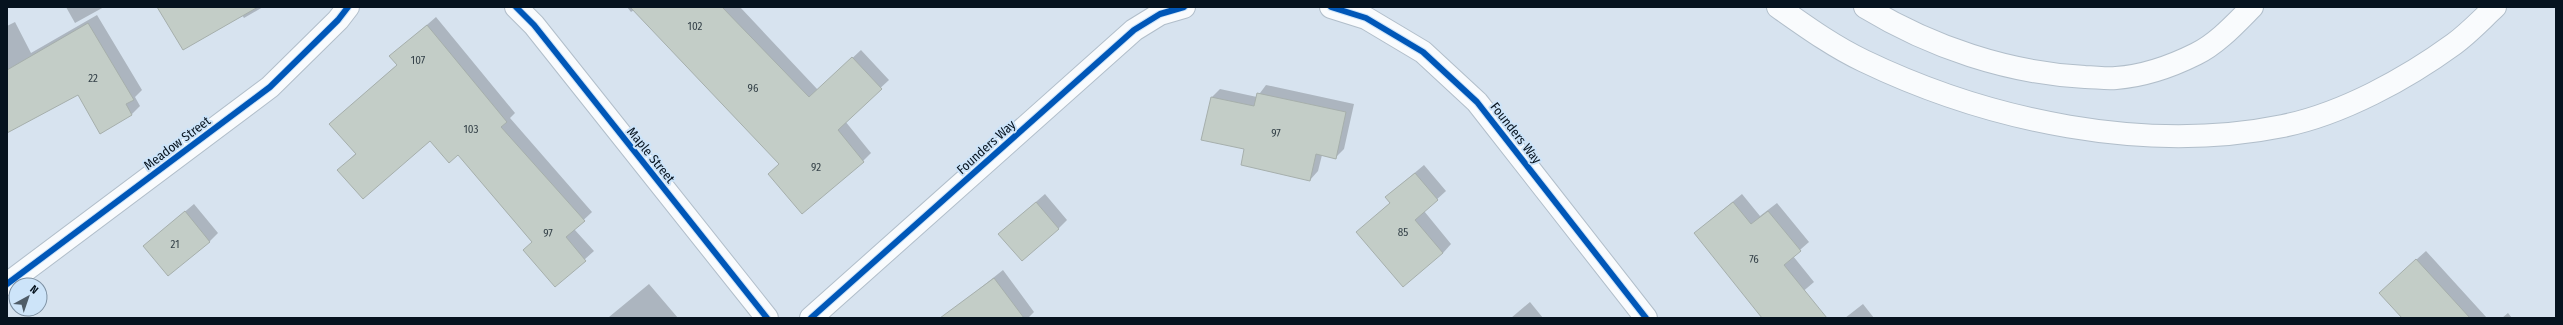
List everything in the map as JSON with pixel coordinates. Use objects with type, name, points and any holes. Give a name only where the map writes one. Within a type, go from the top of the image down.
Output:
[{"type":"main road","name":"Meadow Street","points":[[7,284],[270,87],[338,20],[348,7]]},
{"type":"main road","name":"Maple Street","points":[[516,7],[534,25],[767,318]]},
{"type":"main road","name":"Founders Way","points":[[811,318],[1134,30],[1160,14],[1184,7]]},
{"type":"main road","name":"Founders Way","points":[[1331,7],[1366,18],[1423,52],[1478,102],[1646,318]]},
{"type":"main road","points":[[1778,7],[1805,26],[1863,61],[1930,89],[1991,109],[2057,126],[2125,133],[2184,135],[2236,133],[2284,126],[2344,106],[2405,77],[2456,43],[2495,7]]},
{"type":"main road","points":[[1865,7],[1918,35],[1982,58],[2011,66],[2065,76],[2116,78],[2159,69],[2198,53],[2234,25],[2252,7]]},
{"type":"building","points":[[157,7],[258,7],[183,50]]},
{"type":"building","points":[[630,7],[722,7],[809,97],[852,57],[882,89],[838,130],[864,162],[802,214],[768,174],[779,164]]},
{"type":"building","points":[[88,23],[134,100],[126,104],[132,115],[100,134],[78,95],[7,133],[7,70]]},
{"type":"building","points":[[427,25],[507,122],[501,127],[585,221],[566,237],[586,261],[555,287],[523,250],[532,242],[458,155],[449,163],[430,141],[363,199],[337,170],[356,154],[329,124],[397,65],[389,56]]},
{"type":"building","points":[[1257,93],[1346,112],[1336,159],[1316,154],[1310,181],[1241,165],[1244,149],[1201,140],[1211,97],[1254,106]]},
{"type":"building","points":[[1415,173],[1438,200],[1415,220],[1443,253],[1403,287],[1356,232],[1390,203],[1385,197]]},
{"type":"building","points":[[1036,202],[1059,229],[1022,261],[998,234]]},
{"type":"building","points":[[1733,202],[1751,224],[1768,211],[1801,251],[1784,265],[1827,318],[1762,318],[1694,233]]},
{"type":"building","points":[[185,211],[210,242],[168,276],[143,246]]},
{"type":"building","points":[[2416,259],[2470,318],[2402,318],[2379,293]]},
{"type":"building","points":[[994,278],[1024,318],[940,318]]},
{"type":"cycle path","points":[[7,284],[270,87],[338,20],[348,7]]},
{"type":"cycle path","points":[[516,7],[534,25],[767,318]]},
{"type":"cycle path","points":[[811,318],[1134,30],[1160,14],[1184,7]]},
{"type":"cycle path","points":[[1331,7],[1366,18],[1423,52],[1477,102],[1646,318]]}]
